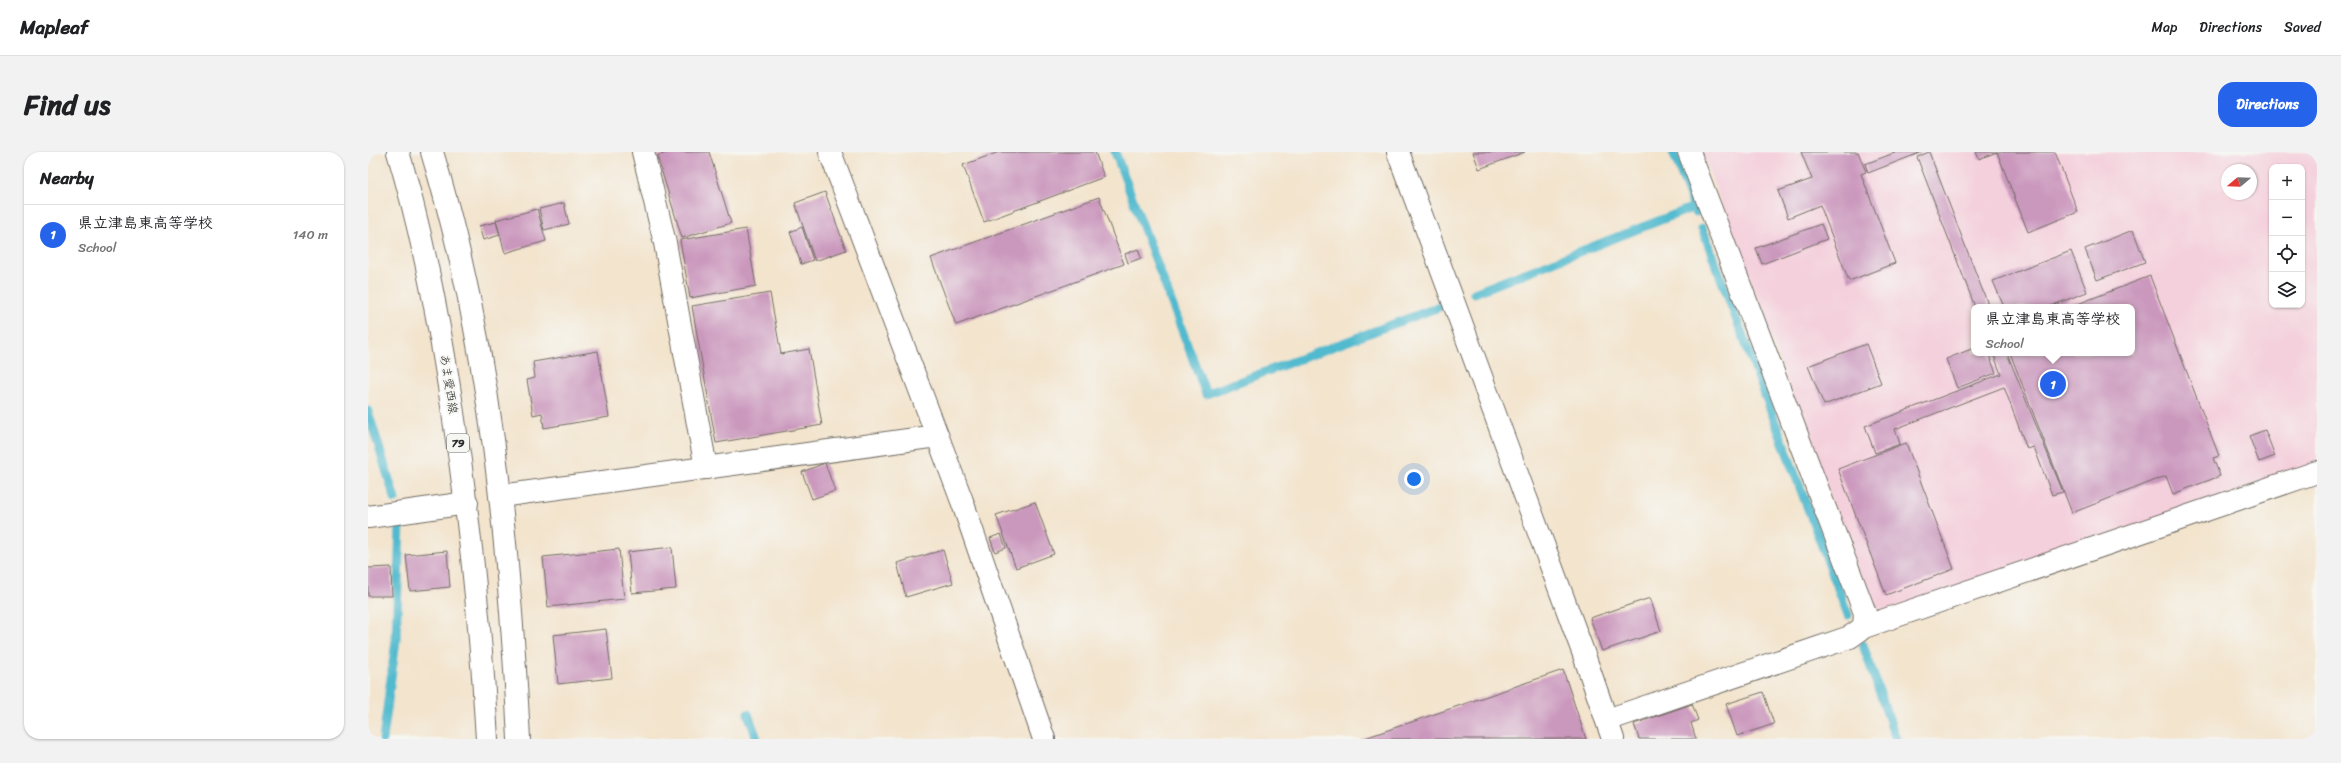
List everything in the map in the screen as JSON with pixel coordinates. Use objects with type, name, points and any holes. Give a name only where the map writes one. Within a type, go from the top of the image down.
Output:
[{"type":"street","name":"あま愛西線","points":[[398,152],[415,209],[441,331],[467,503],[487,739]]},
{"type":"street","points":[[432,152],[450,210],[474,320],[501,496],[519,739]]},
{"type":"street","points":[[643,152],[665,243],[706,468]]},
{"type":"street","points":[[830,152],[962,501],[1044,739]]},
{"type":"street","points":[[1398,152],[1459,313],[1610,730],[1850,637],[1864,627],[2317,472]]},
{"type":"street","points":[[1689,152],[1865,613],[1864,627]]},
{"type":"street","points":[[501,496],[937,436]]},
{"type":"street","points":[[368,517],[467,503]]},
{"type":"shaded area","points":[[1702,152],[2317,152],[2317,464],[1887,610],[1872,609]]},
{"type":"building","points":[[669,152],[709,152],[731,223],[682,238],[657,156]]},
{"type":"building","points":[[999,152],[1095,152],[1104,177],[984,222],[963,165]]},
{"type":"building","points":[[1473,152],[1525,152],[1479,169]]},
{"type":"building","points":[[1801,152],[1858,152],[1866,172],[1861,174],[1895,263],[1849,281],[1820,205],[1788,218],[1778,191],[1812,179]]},
{"type":"building","points":[[1897,152],[1922,152],[1868,173],[1865,164]]},
{"type":"building","points":[[1929,152],[1988,304],[1974,304],[1917,157]]},
{"type":"building","points":[[1976,152],[1997,152],[1979,159]]},
{"type":"building","points":[[1997,152],[2055,152],[2078,212],[2028,232]]},
{"type":"building","points":[[825,192],[846,250],[815,261],[795,203]]},
{"type":"building","points":[[1099,197],[1124,264],[956,325],[931,258]]},
{"type":"building","points":[[564,203],[569,224],[544,230],[539,209]]},
{"type":"building","points":[[537,209],[546,241],[505,253],[496,220]]},
{"type":"building","points":[[496,222],[500,235],[483,240],[479,226]]},
{"type":"building","points":[[1821,224],[1827,239],[1762,264],[1756,248]]},
{"type":"building","points":[[802,227],[813,260],[801,264],[790,232]]},
{"type":"building","points":[[746,229],[756,286],[690,298],[680,240]]},
{"type":"building","points":[[2133,230],[2145,262],[2097,280],[2085,249]]},
{"type":"building","points":[[1138,249],[1141,258],[1128,263],[1125,254]]},
{"type":"building","points":[[2071,251],[2087,292],[2056,304],[2003,304],[1993,281]]},
{"type":"building","points":[[2150,276],[2219,456],[2213,458],[2220,476],[2173,494],[2166,476],[2072,513],[2011,356],[2135,356],[2135,304],[2078,304]]},
{"type":"building","points":[[770,293],[781,354],[809,349],[822,425],[716,443],[692,306]]},
{"type":"building","points":[[1866,344],[1881,383],[1824,405],[1808,366]]},
{"type":"building","points":[[1971,349],[1971,356],[1989,356],[1996,373],[1957,388],[1946,359]]},
{"type":"building","points":[[598,351],[609,417],[544,428],[542,413],[533,415],[527,380],[535,378],[533,362]]},
{"type":"building","points":[[1994,356],[2008,356],[2063,492],[2052,495],[2034,447],[2027,449],[2004,387],[1895,429],[1900,444],[1875,453],[1865,426],[2001,374]]},
{"type":"building","points":[[2265,430],[2275,456],[2259,462],[2249,436]]},
{"type":"building","points":[[1906,443],[1954,569],[1886,595],[1838,469]]},
{"type":"building","points":[[825,463],[835,491],[812,499],[802,472]]},
{"type":"building","points":[[1035,502],[1054,554],[1016,568],[996,515]]},
{"type":"building","points":[[1001,534],[1006,548],[995,552],[990,538]]},
{"type":"building","points":[[672,547],[676,589],[632,593],[628,552]]},
{"type":"building","points":[[619,549],[624,599],[548,607],[543,557]]},
{"type":"building","points":[[943,550],[953,583],[906,597],[897,563]]},
{"type":"building","points":[[447,551],[450,587],[410,591],[406,555]]},
{"type":"building","points":[[391,567],[392,596],[368,596],[368,568]]},
{"type":"building","points":[[1650,598],[1661,631],[1602,651],[1590,618]]},
{"type":"building","points":[[606,629],[612,678],[558,684],[553,635]]},
{"type":"building","points":[[1563,670],[1586,739],[1362,739]]},
{"type":"building","points":[[1763,692],[1774,724],[1737,736],[1726,704]]},
{"type":"building","points":[[1692,704],[1698,720],[1691,723],[1696,739],[1639,739],[1634,724]]},
{"type":"waterway","points":[[1115,152],[1206,394],[1439,307]]},
{"type":"waterway","points":[[1673,152],[1696,212]]},
{"type":"waterway","points":[[1474,293],[1694,207]]},
{"type":"waterway","points":[[1702,228],[1848,615]]},
{"type":"waterway","points":[[368,411],[395,499]]},
{"type":"waterway","points":[[383,739],[396,640],[400,523]]},
{"type":"waterway","points":[[1863,645],[1896,739]]},
{"type":"waterway","points":[[748,714],[757,739]]},
{"type":"place","name":"県立津島東高等学校","points":[[2053,384]]}]
